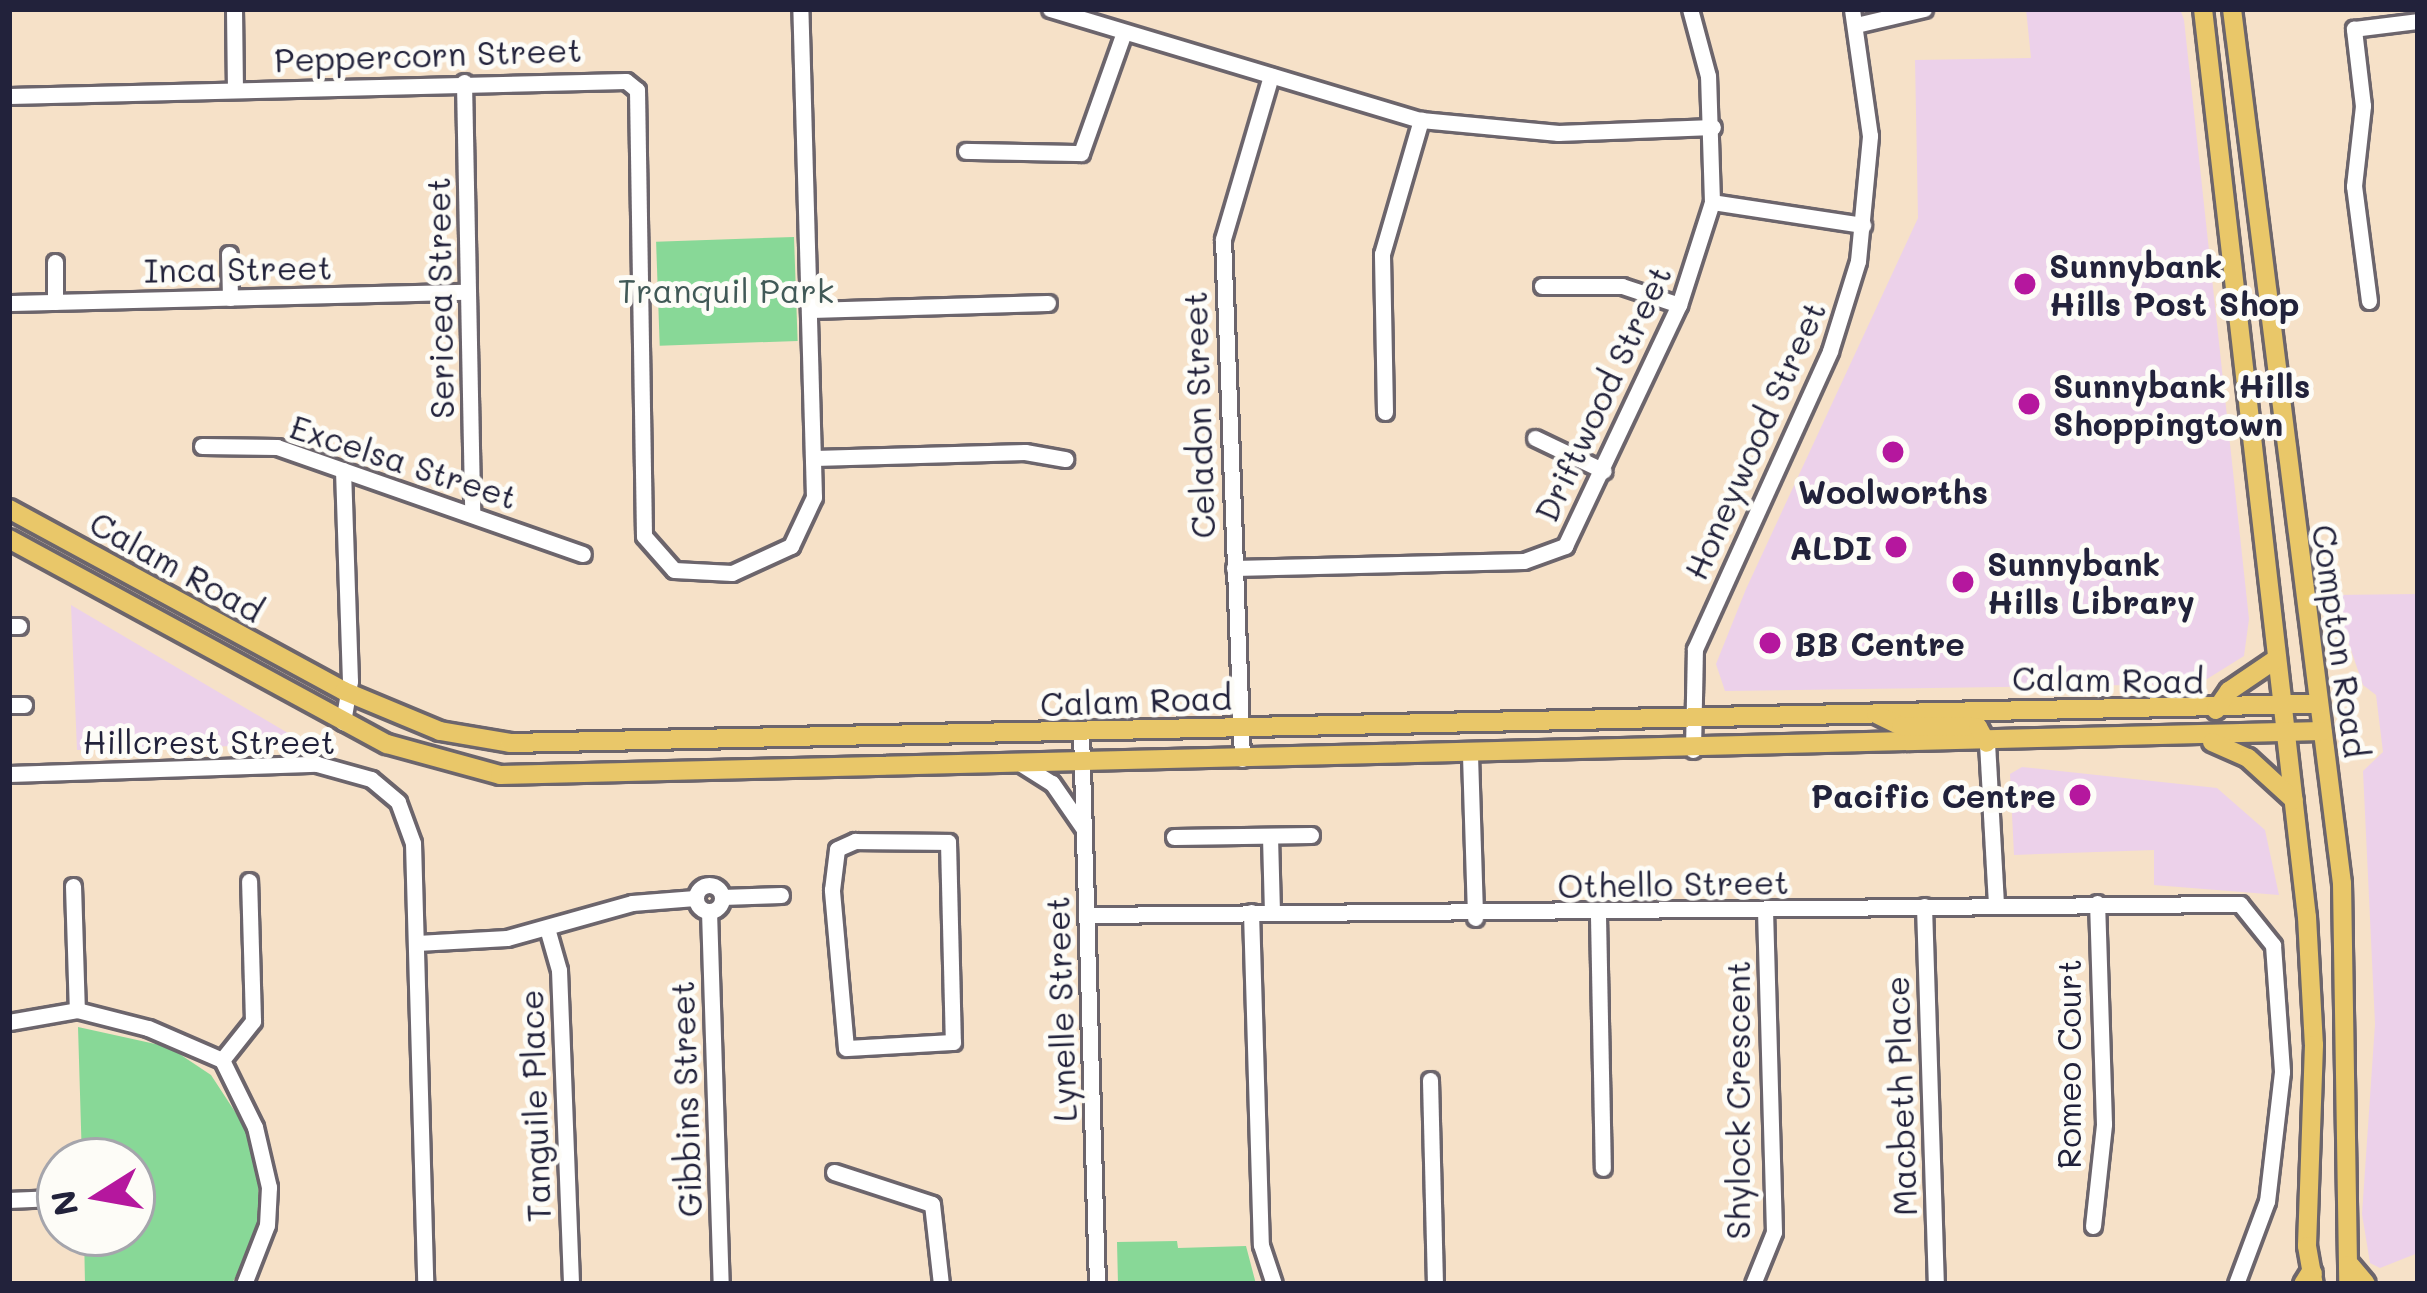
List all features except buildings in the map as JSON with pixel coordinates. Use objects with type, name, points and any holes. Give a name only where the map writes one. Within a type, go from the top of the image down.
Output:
[{"type":"main road","name":"Compton Road","points":[[2203,9],[2313,1004],[2310,1280]]},
{"type":"main road","name":"Compton Road","points":[[2232,9],[2346,929],[2353,1278]]},
{"type":"main road","name":"Calam Road","points":[[9,509],[344,691],[440,731],[532,745],[1872,711],[2216,710],[2319,704]]},
{"type":"main road","name":"Calam Road","points":[[9,539],[343,722],[410,754],[484,772],[618,776],[2205,738],[2322,731]]},
{"type":"main road","points":[[2216,710],[2229,691],[2276,659]]},
{"type":"main road","points":[[1872,711],[1901,727],[1975,726],[1987,743]]},
{"type":"main road","points":[[2205,738],[2248,758],[2294,800]]},
{"type":"street","points":[[233,9],[235,89]]},
{"type":"street","points":[[800,9],[814,458],[1024,452],[1065,459]]},
{"type":"street","points":[[1050,9],[1421,120],[1558,133],[1713,127]]},
{"type":"street","name":"Driftwood Street","points":[[1234,568],[1545,558],[1580,526],[1679,305],[1712,202],[1713,127],[1690,9]]},
{"type":"street","points":[[1854,17],[1924,9]]},
{"type":"street","name":"Honeywood Street","points":[[1693,750],[1695,649],[1830,351],[1863,225],[1870,136],[1854,17]]},
{"type":"street","points":[[2369,301],[2354,186],[2363,106],[2354,29],[2418,21]]},
{"type":"street","points":[[966,151],[1082,153],[1124,32]]},
{"type":"street","name":"Celadon Street","points":[[1242,759],[1223,239],[1271,76]]},
{"type":"street","name":"Peppercorn Street","points":[[9,96],[614,79],[637,90],[636,357],[641,523],[650,552],[691,574],[772,561],[803,525],[814,496],[814,458]]},
{"type":"street","name":"Sericea Street","points":[[464,82],[472,512]]},
{"type":"street","points":[[1385,412],[1382,254],[1421,120]]},
{"type":"street","points":[[1712,202],[1863,225]]},
{"type":"street","points":[[229,254],[230,298]]},
{"type":"street","points":[[55,262],[55,302]]},
{"type":"street","points":[[1542,286],[1622,286],[1679,305]]},
{"type":"street","name":"Inca Street","points":[[9,303],[468,292]]},
{"type":"street","points":[[810,310],[1048,303]]},
{"type":"street","points":[[1534,438],[1604,471]]},
{"type":"street","name":"Excelsa Street","points":[[202,446],[277,447],[583,554]]},
{"type":"street","points":[[343,470],[350,681],[344,691],[343,722]]},
{"type":"street","name":"Lynelle Street","points":[[1081,732],[1097,1284]]},
{"type":"street","points":[[1987,743],[1996,904]]},
{"type":"street","points":[[1470,755],[1474,918]]},
{"type":"street","name":"Hillcrest Street","points":[[9,774],[317,764],[371,778],[398,802],[413,843],[417,943]]},
{"type":"street","points":[[1021,764],[1052,783],[1084,831]]},
{"type":"street","points":[[1174,837],[1311,835]]},
{"type":"street","points":[[1270,836],[1272,911]]},
{"type":"street","points":[[948,842],[953,1042],[846,1048],[832,890],[844,843],[948,842]]},
{"type":"street","points":[[222,1060],[253,1021],[249,880]]},
{"type":"street","points":[[695,898],[706,884],[722,897],[781,895]]},
{"type":"street","points":[[73,886],[76,1010]]},
{"type":"street","points":[[425,1284],[417,943],[548,928],[632,903],[695,898],[710,911],[722,897]]},
{"type":"street","name":"Othello Street","points":[[1088,915],[1272,911],[1474,918],[2220,899],[2256,915],[2273,945],[2279,1136],[2267,1201],[2236,1284]]},
{"type":"street","name":"Romeo Court","points":[[2093,1226],[2104,1124],[2097,903]]},
{"type":"street","name":"Macbeth Place","points":[[1924,906],[1936,1284]]},
{"type":"street","name":"Gibbins Street","points":[[710,911],[721,1284]]},
{"type":"street","name":"Shylock Crescent","points":[[1754,1284],[1774,1232],[1765,911]]},
{"type":"street","points":[[1251,912],[1261,1245],[1274,1284]]},
{"type":"street","points":[[1598,916],[1603,1168]]},
{"type":"street","name":"Tanguile Place","points":[[548,928],[559,970],[571,1284]]},
{"type":"street","points":[[9,1022],[76,1010],[148,1028],[222,1060],[255,1127],[269,1187],[267,1225],[244,1284]]},
{"type":"street","points":[[1430,1080],[1435,1284]]},
{"type":"street","points":[[834,1172],[932,1204],[941,1284]]},
{"type":"shaded area","name":"Sunnybank Hills Shoppingtown","points":[[2026,9],[2180,9],[2184,20],[2249,619],[2244,656],[2199,684],[1725,691],[1716,664],[1746,589],[1918,218],[1915,60],[2031,58]]},
{"type":"shaded area","points":[[2418,594],[2418,1253],[2380,1268],[2370,1263],[2362,1214],[2375,1024],[2363,771],[2383,752],[2376,695],[2363,685],[2332,595]]},
{"type":"shaded area","points":[[71,605],[293,736],[313,744],[77,750]]},
{"type":"shaded area","points":[[2022,767],[2217,788],[2265,830],[2279,895],[2154,885],[2154,850],[2014,855],[2010,774]]},
{"type":"green space","name":"Tranquil Park","points":[[794,237],[798,341],[660,346],[656,242]]},
{"type":"green space","points":[[78,1027],[169,1047],[211,1075],[245,1127],[259,1177],[257,1233],[232,1284],[85,1284],[84,1257],[156,1257],[156,1137],[81,1137]]},
{"type":"green space","points":[[1177,1241],[1178,1248],[1246,1246],[1256,1284],[1118,1284],[1117,1242]]},
{"type":"place","name":"Sunnybank Hills Post Shop","points":[[2025,284]]},
{"type":"place","name":"Sunnybank Hills Shoppingtown","points":[[2029,404]]},
{"type":"place","name":"Woolworths","points":[[1893,452]]},
{"type":"place","name":"ALDI","points":[[1896,547]]},
{"type":"place","name":"Sunnybank Hills Library","points":[[1963,582]]},
{"type":"place","name":"BB Centre","points":[[1770,643]]},
{"type":"place","name":"Pacific Centre","points":[[2080,795]]}]
